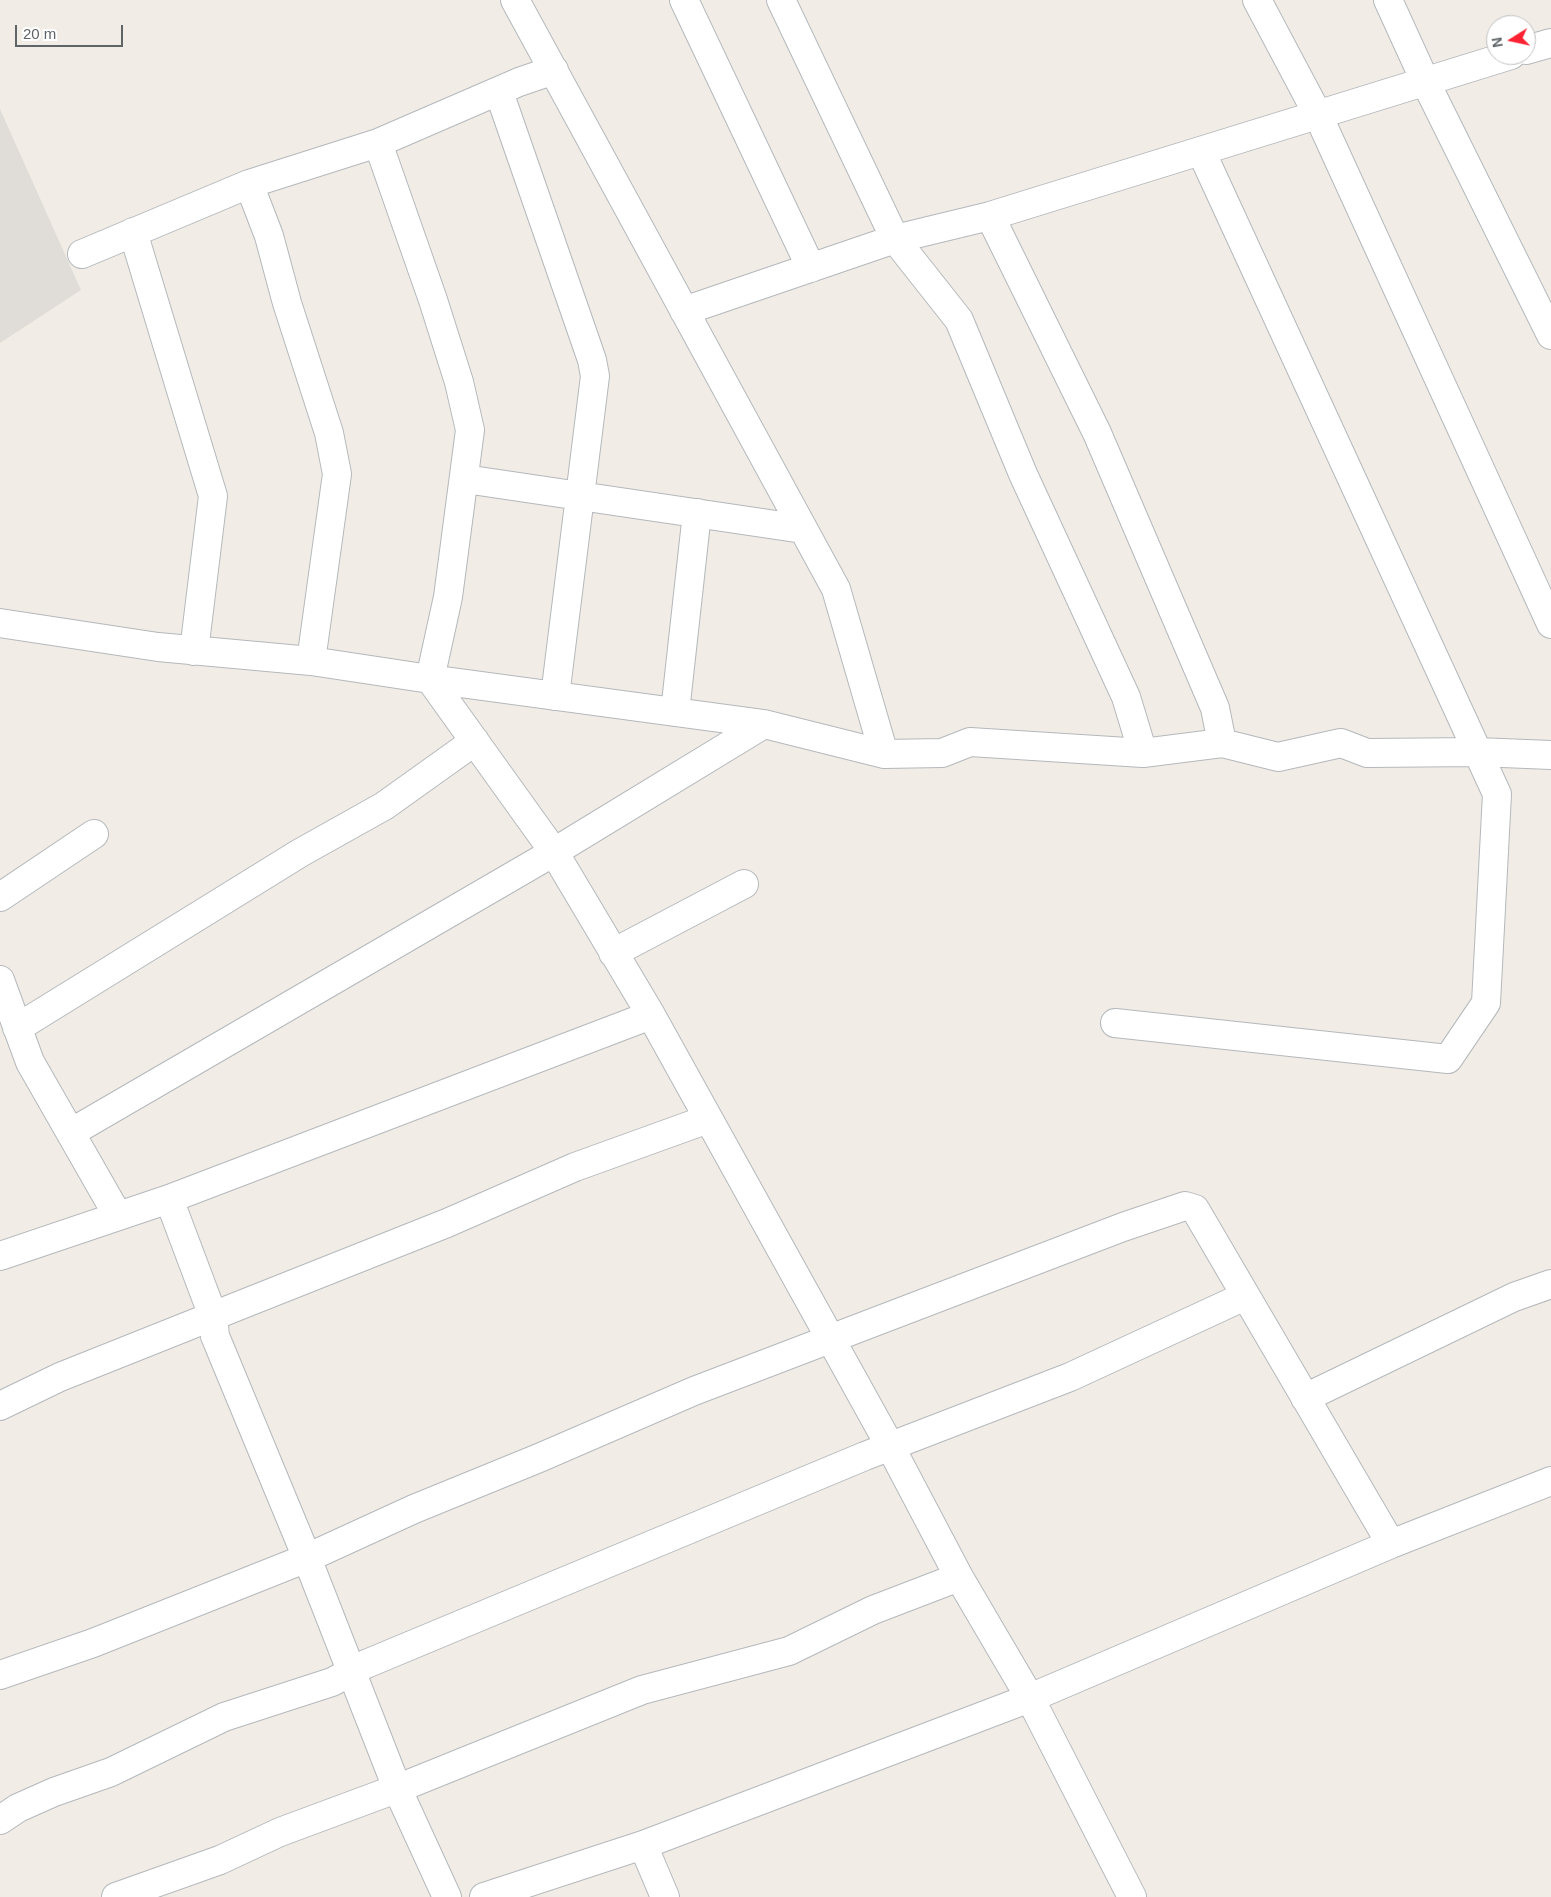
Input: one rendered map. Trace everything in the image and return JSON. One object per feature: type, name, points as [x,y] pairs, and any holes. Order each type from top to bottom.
[{"type":"street","points":[[515,0],[836,589],[884,754]]},
{"type":"street","points":[[684,0],[811,268]]},
{"type":"street","points":[[781,0],[895,240],[959,320],[1023,474],[1126,697],[1143,753]]},
{"type":"street","points":[[1258,0],[1318,115],[1551,624]]},
{"type":"street","points":[[1388,0],[1425,81],[1551,335]]},
{"type":"street","points":[[1536,47],[1551,43]]},
{"type":"street","points":[[684,311],[895,240],[990,216],[1486,63]]},
{"type":"street","points":[[82,254],[249,184],[378,143],[554,70]]},
{"type":"street","points":[[498,92],[592,360],[595,376],[555,696]]},
{"type":"street","points":[[378,143],[433,300],[459,382],[470,430],[448,597],[430,679],[554,852],[614,953],[890,1446],[959,1576],[1030,1698],[1131,1897]]},
{"type":"street","points":[[1115,1023],[1448,1058],[1486,1004],[1497,794],[1201,151]]},
{"type":"street","points":[[249,184],[269,236],[287,303],[330,433],[337,474],[311,661]]},
{"type":"street","points":[[990,216],[1098,434],[1215,708],[1222,743]]},
{"type":"street","points":[[133,232],[213,496],[194,651]]},
{"type":"street","points":[[465,479],[803,529]]},
{"type":"street","points":[[675,712],[697,513]]},
{"type":"street","points":[[0,623],[158,647],[311,661],[764,724],[884,754],[942,753],[970,742],[1143,753],[1222,743],[1278,757],[1341,743],[1367,753],[1478,752],[1551,755]]},
{"type":"street","points":[[72,1132],[554,852],[764,724]]},
{"type":"street","points":[[17,1028],[300,853],[384,806],[475,741]]},
{"type":"street","points":[[0,897],[94,834]]},
{"type":"street","points":[[614,953],[744,884]]},
{"type":"street","points":[[0,980],[30,1062],[72,1132],[118,1216]]},
{"type":"street","points":[[0,1256],[169,1199],[650,1016]]},
{"type":"street","points":[[0,1406],[60,1377],[447,1223],[575,1167],[708,1119]]},
{"type":"street","points":[[169,1199],[213,1316],[215,1336],[307,1558],[397,1788],[447,1897]]},
{"type":"street","points":[[0,1675],[93,1643],[307,1558],[414,1509],[539,1458],[694,1391],[1123,1226],[1177,1207],[1185,1206],[1195,1209],[1391,1544]]},
{"type":"street","points":[[1305,1398],[1514,1297],[1551,1284]]},
{"type":"street","points":[[0,1820],[18,1808],[54,1792],[111,1772],[224,1717],[332,1682],[350,1671],[890,1446],[1070,1377],[1245,1296]]},
{"type":"street","points":[[484,1897],[643,1845],[1030,1698],[1391,1544],[1551,1481]]},
{"type":"street","points":[[116,1897],[220,1860],[280,1832],[397,1788],[642,1690],[789,1651],[872,1610],[959,1576]]},
{"type":"street","points":[[643,1845],[665,1897]]},
{"type":"shaded area","points":[[0,109],[81,290],[0,343]]}]
